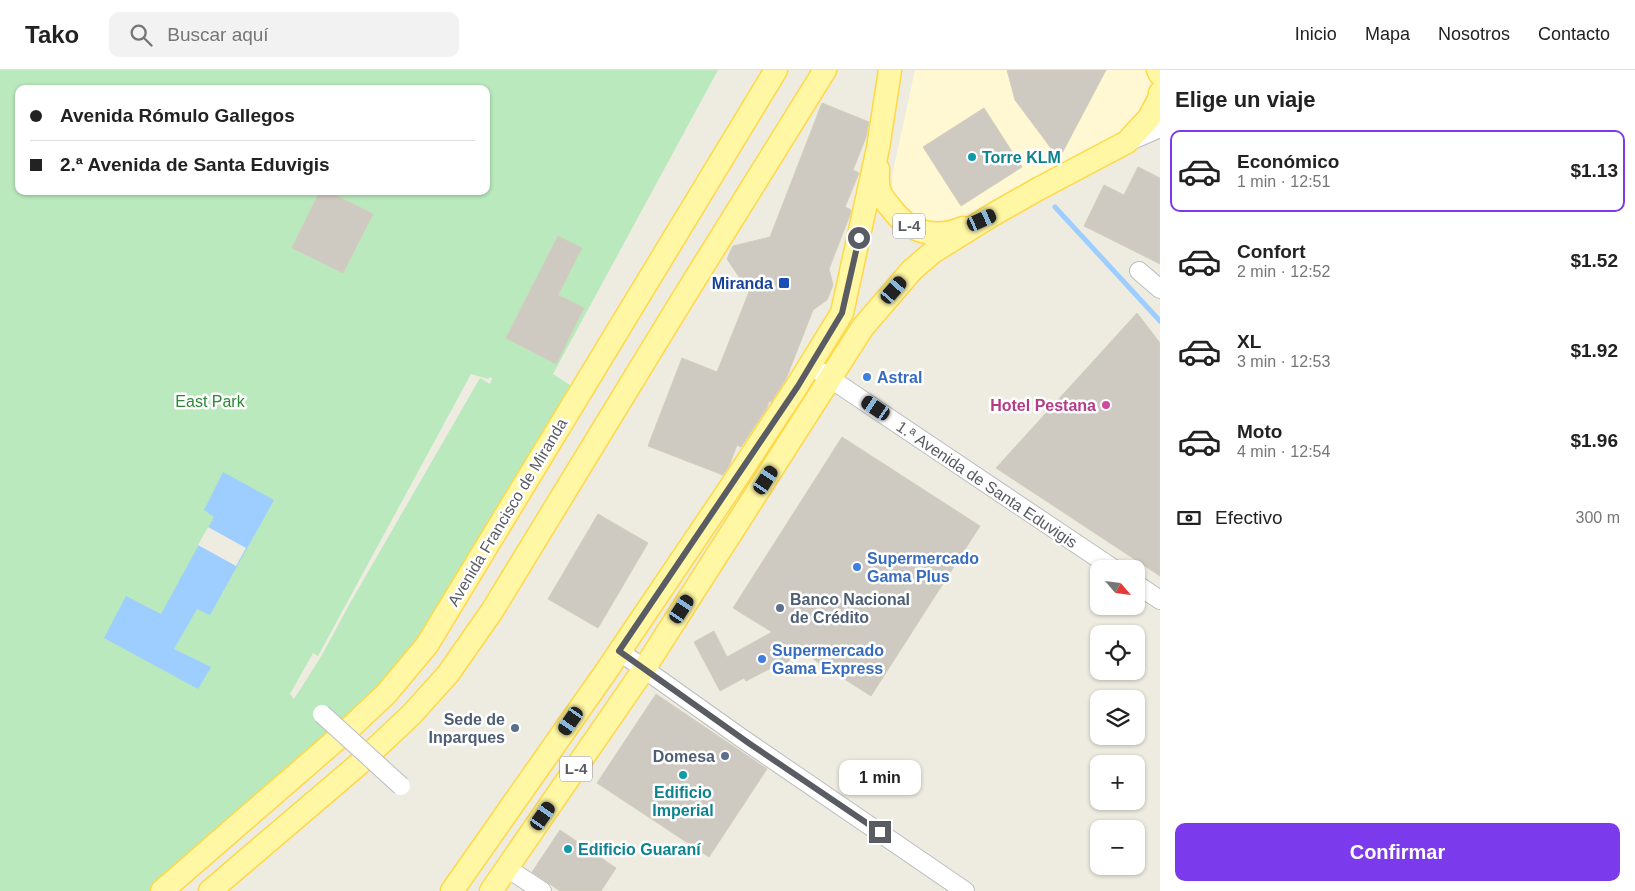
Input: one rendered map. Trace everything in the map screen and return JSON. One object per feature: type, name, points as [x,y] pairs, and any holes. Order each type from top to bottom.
[{"type":"main road","name":"Avenida Francisco de Miranda","points":[[162,891],[351,727],[386,694],[427,646],[776,70]]},
{"type":"main road","points":[[210,891],[359,764],[412,714],[448,674],[492,611],[825,70]]},
{"type":"main road","points":[[1158,70],[1160,74]]},
{"type":"main road","name":"L-4","points":[[452,891],[619,651],[810,366],[842,313],[878,148],[889,71]]},
{"type":"main road","name":"L-4","points":[[491,891],[644,669],[863,326],[912,270],[933,252],[994,214],[1128,142],[1150,118],[1160,93]]},
{"type":"main road","name":"L-4","points":[[878,148],[878,183],[880,193],[896,215],[912,228],[921,232],[943,234],[956,231],[994,214]]},
{"type":"street","points":[[1128,142],[1160,128]]},
{"type":"street","points":[[1139,272],[1160,289]]},
{"type":"street","name":"1.ª Avenida de Santa Eduvigis","points":[[810,366],[831,378],[1101,560]]},
{"type":"street","points":[[1145,590],[1160,600]]},
{"type":"street","points":[[619,651],[964,891]]},
{"type":"street","points":[[322,714],[401,786]]},
{"type":"street","points":[[507,868],[542,891]]},
{"type":"shaded area","points":[[915,70],[1154,70],[1152,75],[1154,91],[1145,118],[972,222],[922,225],[899,205],[892,190],[892,176]]},
{"type":"green space","name":"East Park","points":[[0,70],[718,70],[553,374],[573,387],[422,643],[375,696],[150,891],[0,891]],"holes":[[[471,374],[488,379],[490,377],[492,379],[490,384],[480,378],[322,655],[294,699],[290,694],[313,653],[318,656]]]},
{"type":"water","points":[[223,472],[274,500],[210,615],[197,609],[174,649],[211,667],[198,689],[104,638],[126,596],[161,614],[214,517],[204,510]]},
{"type":"pier","points":[[208,527],[246,548],[236,566],[198,545]]},
{"type":"building","points":[[1007,70],[1106,70],[1059,159],[1015,100]]},
{"type":"building","points":[[822,103],[869,122],[866,137],[853,170],[859,173],[845,207],[851,210],[850,215],[829,269],[833,285],[827,300],[813,310],[786,379],[771,402],[769,401],[767,408],[741,447],[737,445],[729,466],[723,475],[648,446],[682,358],[717,372],[749,292],[727,259],[733,246],[770,237]]},
{"type":"building","name":"Torre KLM","points":[[984,108],[1022,167],[961,206],[923,147]]},
{"type":"building","points":[[1138,167],[1160,178],[1160,264],[1084,226],[1104,185],[1124,195]]},
{"type":"building","points":[[318,195],[335,195],[373,214],[343,273],[292,248]]},
{"type":"building","points":[[558,236],[582,248],[558,295],[584,308],[556,364],[506,338]]},
{"type":"building","name":"Hotel Pestana","points":[[1137,313],[1160,343],[1160,576],[1145,566],[1145,560],[1136,560],[996,468]]},
{"type":"building","name":"Supermercado Gama Plus","points":[[842,437],[980,526],[871,696],[796,648],[784,669],[777,665],[746,681],[744,678],[720,691],[694,642],[714,631],[727,657],[772,632],[733,608]]},
{"type":"building","points":[[598,514],[648,543],[598,628],[548,599]]},
{"type":"building","name":"Edificio Imperial","points":[[656,694],[767,769],[709,857],[597,783]]},
{"type":"building","name":"Edificio Guaraní","points":[[560,830],[616,868],[601,891],[560,891],[532,872]]},
{"type":"waterway","points":[[1055,207],[1160,321]]},
{"type":"place","name":"Torre KLM","points":[[972,157]]},
{"type":"place","name":"Miranda","points":[[784,283]]},
{"type":"place","name":"Astral","points":[[867,377]]},
{"type":"place","name":"Hotel Pestana","points":[[1106,405]]},
{"type":"place","name":"Supermercado Gama Plus","points":[[857,567]]},
{"type":"place","name":"Banco Nacional de Crédito","points":[[780,608]]},
{"type":"place","name":"Supermercado Gama Express","points":[[762,659]]},
{"type":"place","name":"Sede de Inparques","points":[[515,728]]},
{"type":"place","name":"Domesa","points":[[725,756]]},
{"type":"place","name":"Edificio Imperial","points":[[683,775]]},
{"type":"place","name":"Edificio Guaraní","points":[[568,849]]},
{"type":"route","points":[[859,238],[842,313],[798,386],[619,651],[750,744],[880,832]]}]
